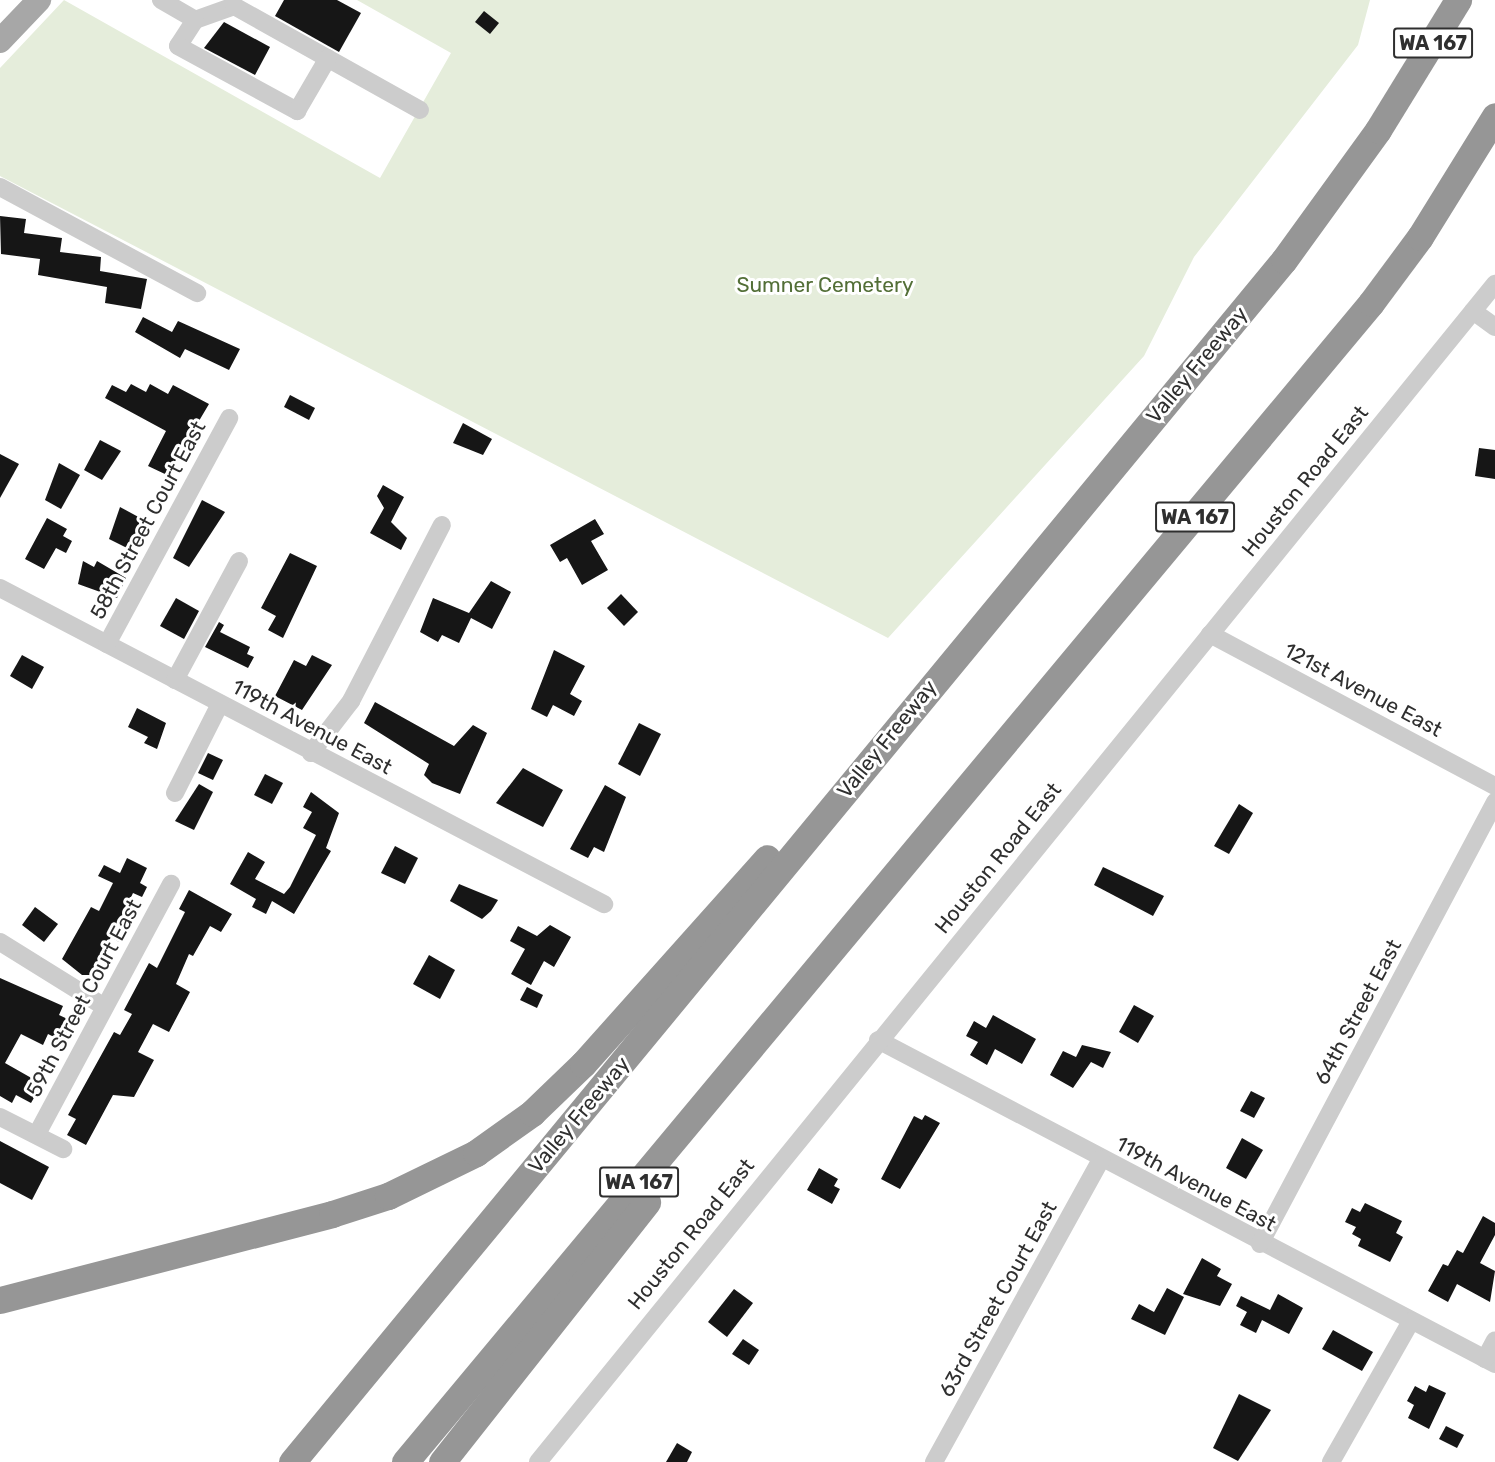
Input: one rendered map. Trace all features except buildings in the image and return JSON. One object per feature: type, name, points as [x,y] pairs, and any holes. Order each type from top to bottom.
[{"type":"highway","points":[[1405,84],[1438,0]]},
{"type":"highway","name":"Valley Freeway","points":[[292,1462],[933,682],[1284,260],[1405,84],[1458,0]]},
{"type":"highway","name":"WA 167","points":[[405,1462],[1371,303],[1420,237],[1495,116]]},
{"type":"highway","points":[[0,1300],[332,1214],[397,1192],[476,1153],[532,1113],[583,1064],[853,762],[933,682]]},
{"type":"highway","points":[[442,1462],[685,1155],[874,902]]},
{"type":"main road","points":[[0,41],[39,0]]},
{"type":"street","points":[[161,0],[195,20]]},
{"type":"street","points":[[328,58],[297,111],[178,46],[195,20],[234,6],[328,58],[420,110]]},
{"type":"street","points":[[0,188],[197,293]]},
{"type":"street","name":"Houston Road East","points":[[538,1462],[878,1040],[1495,284]]},
{"type":"street","points":[[1473,311],[1495,327]]},
{"type":"street","name":"58th Street Court East","points":[[107,644],[228,418]]},
{"type":"street","points":[[311,753],[351,701],[442,525]]},
{"type":"street","points":[[175,680],[239,561]]},
{"type":"street","name":"119th Avenue East","points":[[0,588],[311,753],[604,904]]},
{"type":"street","name":"121st Avenue East","points":[[1210,634],[1495,786]]},
{"type":"street","points":[[175,793],[220,704]]},
{"type":"street","name":"64th Street East","points":[[1260,1244],[1495,802]]},
{"type":"street","name":"59th Street Court East","points":[[37,1134],[171,884]]},
{"type":"street","points":[[0,942],[105,1007]]},
{"type":"street","name":"119th Avenue East","points":[[878,1040],[1260,1244],[1490,1362]]},
{"type":"street","points":[[0,1117],[63,1149]]},
{"type":"street","name":"63rd Street Court East","points":[[934,1462],[1101,1159]]},
{"type":"street","points":[[1331,1462],[1411,1321]]},
{"type":"street","points":[[1490,1362],[1495,1340]]},
{"type":"green space","name":"Sumner Cemetery","points":[[64,0],[380,178],[451,53],[357,0],[1370,0],[1358,45],[1194,257],[1144,356],[888,638],[0,176],[0,68]]}]
